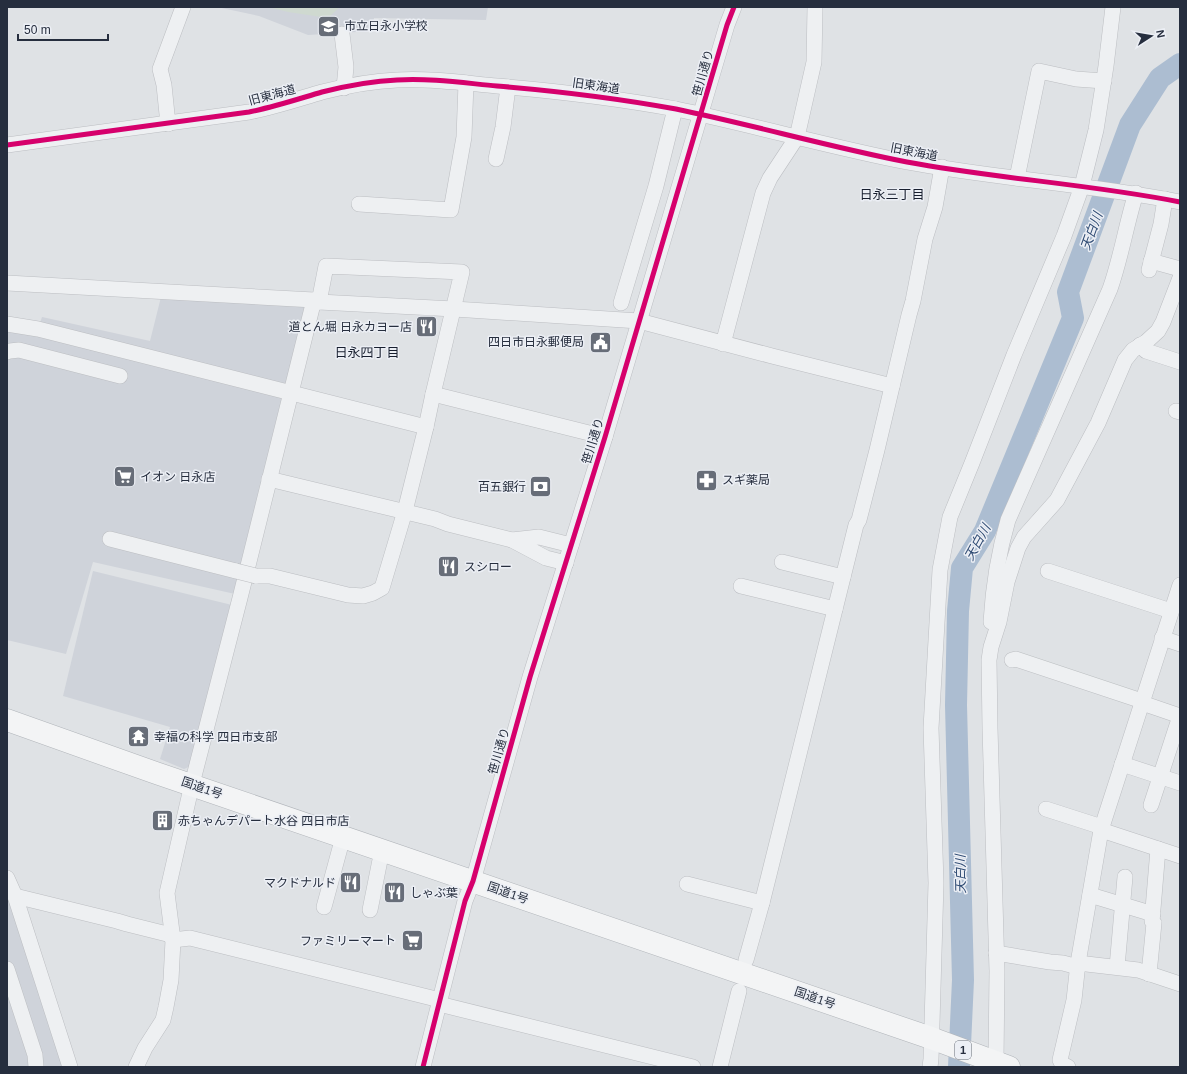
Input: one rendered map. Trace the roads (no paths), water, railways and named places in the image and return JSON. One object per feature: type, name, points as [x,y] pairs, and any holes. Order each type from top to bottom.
[{"type":"highway","name":"国道1号","points":[[7,720],[343,837],[931,1038],[1003,1065]]},
{"type":"street","points":[[168,124],[164,85],[160,68],[183,7]]},
{"type":"street","name":"笹川通り","points":[[423,1067],[465,901],[473,881],[530,677],[605,437],[702,115],[727,25],[734,7]]},
{"type":"street","points":[[723,344],[763,193],[770,178],[797,137],[814,62],[816,7]]},
{"type":"street","points":[[930,1067],[934,986],[936,883],[931,728],[940,570],[950,517],[1014,355],[1085,186],[1104,81],[1113,7]]},
{"type":"street","points":[[342,34],[346,67],[344,88]]},
{"type":"street","points":[[1017,178],[1039,71],[1076,79],[1104,81]]},
{"type":"street","name":"旧東海道","points":[[7,145],[168,124],[270,108],[324,92],[364,84],[395,80],[435,80],[592,95],[675,109],[907,162],[1134,193],[1180,202]]},
{"type":"street","points":[[359,204],[451,210],[464,137],[466,83]]},
{"type":"street","points":[[496,159],[504,126],[508,87]]},
{"type":"street","points":[[621,303],[656,186],[675,109]]},
{"type":"street","points":[[746,960],[762,903],[856,525],[859,520],[877,450],[913,301],[925,238],[935,207],[942,167]]},
{"type":"street","points":[[991,647],[990,629],[993,592],[999,554],[1008,520],[1110,289],[1118,267],[1134,193]]},
{"type":"street","points":[[1165,199],[1161,224],[1150,265],[1180,269]]},
{"type":"street","points":[[642,232],[666,234]]},
{"type":"street","points":[[636,252],[660,253]]},
{"type":"street","points":[[110,540],[236,571],[256,576],[270,576],[348,595],[363,596],[382,588],[405,511],[462,272],[326,266],[269,479],[238,605],[192,784],[166,893],[173,939],[171,980],[163,1020],[145,1048],[136,1067]]},
{"type":"street","points":[[1003,1065],[996,953],[990,728],[989,660],[991,647],[999,622],[1007,582],[1021,543],[1036,522],[1057,500],[1098,423],[1125,360],[1133,350],[1140,346],[1161,326],[1173,299],[1180,278]]},
{"type":"street","points":[[7,283],[639,321],[723,344],[892,386]]},
{"type":"street","points":[[7,324],[38,329],[426,427]]},
{"type":"street","points":[[1140,346],[1146,351],[1180,362]]},
{"type":"street","points":[[7,352],[19,350],[120,376]]},
{"type":"street","points":[[433,394],[605,437]]},
{"type":"street","points":[[269,479],[405,511],[512,540],[546,558],[566,563]]},
{"type":"street","points":[[512,540],[539,537],[571,545]]},
{"type":"street","points":[[782,562],[843,577]]},
{"type":"street","points":[[1048,571],[1171,610]]},
{"type":"street","points":[[1163,670],[1171,641],[1171,610],[1180,585]]},
{"type":"street","points":[[741,586],[835,609]]},
{"type":"street","points":[[1068,1067],[1062,1064],[1060,1060],[1074,1000],[1078,965],[1102,829],[1142,702],[1171,641]]},
{"type":"street","points":[[1012,660],[1016,659],[1180,716],[1151,805]]},
{"type":"street","points":[[1122,764],[1180,782]]},
{"type":"street","points":[[1046,809],[1180,856]]},
{"type":"street","points":[[324,907],[343,837]]},
{"type":"street","points":[[1149,974],[1154,923],[1152,921],[1158,849]]},
{"type":"street","points":[[370,910],[382,850]]},
{"type":"street","points":[[1116,967],[1125,877]]},
{"type":"street","points":[[7,878],[15,896],[70,1067]]},
{"type":"street","points":[[687,884],[762,903]]},
{"type":"street","points":[[1090,895],[1153,914]]},
{"type":"street","points":[[15,896],[167,934],[173,939],[190,938],[693,1067]]},
{"type":"street","points":[[996,953],[1050,962],[1138,970],[1180,984]]},
{"type":"street","points":[[7,969],[34,1055],[36,1067]]},
{"type":"street","points":[[720,1067],[739,991]]},
{"type":"waterway","name":"天白川","points":[[959,1067],[963,980],[956,705],[958,611],[962,568],[985,531],[1073,318],[1068,292],[1130,125],[1160,78],[1180,64]]},
{"type":"place","name":"市立日永小学校","points":[[328,26]]},
{"type":"place","name":"道とん堀 日永カヨー店","points":[[427,327]]},
{"type":"place","name":"四日市日永郵便局","points":[[600,342]]},
{"type":"place","name":"イオン 日永店","points":[[125,477]]},
{"type":"place","name":"スギ薬局","points":[[707,480]]},
{"type":"place","name":"百五銀行","points":[[541,487]]},
{"type":"place","name":"スシロー","points":[[448,567]]},
{"type":"place","name":"幸福の科学 四日市支部","points":[[138,737]]},
{"type":"place","name":"赤ちゃんデパート水谷 四日市店","points":[[162,821]]},
{"type":"place","name":"マクドナルド","points":[[351,883]]},
{"type":"place","name":"しゃぶ葉","points":[[395,893]]},
{"type":"place","name":"ファミリーマート","points":[[412,941]]},
{"type":"district","name":"日永三丁目","points":[[892,194]]},
{"type":"district","name":"日永四丁目","points":[[367,352]]}]
